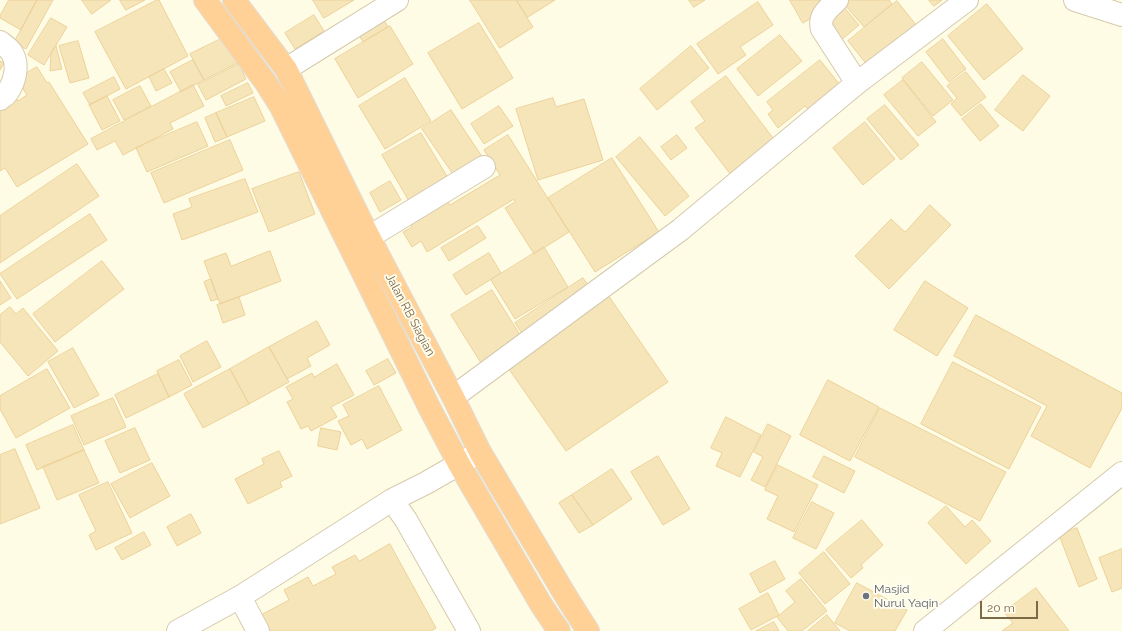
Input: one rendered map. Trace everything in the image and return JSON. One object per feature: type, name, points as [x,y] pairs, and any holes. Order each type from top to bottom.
[{"type":"highway","name":"Jalan RB Siagian","points":[[205,0],[266,83],[281,107],[459,464],[542,606],[559,631]]},
{"type":"highway","name":"Jalan RB Siagian","points":[[234,0],[286,69],[369,237],[453,397],[480,452],[588,631]]},
{"type":"street","points":[[286,69],[398,0]]},
{"type":"street","points":[[837,0],[824,14],[821,20],[822,29],[858,84]]},
{"type":"street","points":[[453,397],[680,230],[858,84],[967,0]]},
{"type":"street","points":[[1075,0],[1122,15]]},
{"type":"street","points":[[0,42],[11,51],[16,67],[15,77],[7,93],[0,99]]},
{"type":"street","points":[[369,237],[484,167]]},
{"type":"street","points":[[178,631],[240,597],[392,500],[426,483],[480,452]]},
{"type":"street","points":[[925,631],[1122,473]]},
{"type":"street","points":[[392,500],[406,520],[469,631]]},
{"type":"street","points":[[240,597],[258,631]]},
{"type":"building","points":[[9,0],[37,0],[21,30],[0,18]]},
{"type":"building","points":[[37,0],[53,0],[26,49],[14,43]]},
{"type":"building","points":[[82,0],[111,0],[92,14]]},
{"type":"building","points":[[120,0],[145,0],[126,10]]},
{"type":"building","points":[[159,0],[188,56],[126,89],[95,32]]},
{"type":"building","points":[[313,0],[354,0],[324,18]]},
{"type":"building","points":[[470,0],[516,0],[533,27],[500,48]]},
{"type":"building","points":[[517,0],[555,0],[528,17]]},
{"type":"building","points":[[689,0],[705,0],[694,7]]},
{"type":"building","points":[[790,0],[820,0],[825,10],[803,23]]},
{"type":"building","points":[[850,0],[889,0],[892,4],[864,27],[844,4]]},
{"type":"building","points":[[929,0],[942,0],[934,6]]},
{"type":"building","points":[[897,1],[917,26],[868,66],[848,41]]},
{"type":"building","points":[[758,2],[773,25],[740,47],[746,55],[718,74],[697,44]]},
{"type":"building","points":[[987,4],[1023,49],[984,80],[948,36]]},
{"type":"building","points":[[843,6],[859,25],[838,43],[822,23]]},
{"type":"building","points":[[314,15],[324,31],[295,49],[285,33]]},
{"type":"building","points":[[381,15],[388,27],[363,42],[356,30]]},
{"type":"building","points":[[51,18],[67,27],[44,65],[28,55]]},
{"type":"building","points":[[479,23],[513,78],[462,109],[428,53]]},
{"type":"building","points":[[390,26],[413,64],[358,98],[335,59]]},
{"type":"building","points":[[780,35],[802,61],[758,96],[737,69]]},
{"type":"building","points":[[223,38],[237,63],[204,80],[190,54]]},
{"type":"building","points":[[943,39],[966,69],[949,82],[926,52]]},
{"type":"building","points":[[78,41],[89,78],[70,83],[59,46]]},
{"type":"building","points":[[56,46],[62,69],[50,71],[51,53]]},
{"type":"building","points":[[691,46],[709,68],[657,110],[640,89]]},
{"type":"building","points":[[193,60],[204,80],[181,92],[170,72]]},
{"type":"building","points":[[820,60],[844,90],[813,115],[805,106],[778,128],[768,114],[773,110],[767,102]]},
{"type":"building","points":[[0,61],[4,63],[0,70]]},
{"type":"building","points":[[922,62],[953,100],[933,116],[902,78]]},
{"type":"building","points":[[239,64],[246,79],[206,100],[198,85]]},
{"type":"building","points":[[37,67],[47,83],[49,82],[88,144],[17,187],[5,168],[0,171],[0,104],[14,96],[18,101],[27,95],[17,79]]},
{"type":"building","points":[[164,69],[172,83],[156,91],[149,77]]},
{"type":"building","points":[[966,72],[986,97],[961,116],[951,104],[957,98],[947,86]]},
{"type":"building","points":[[1023,75],[1050,96],[1023,131],[995,110]]},
{"type":"building","points":[[726,76],[776,142],[731,175],[695,128],[705,121],[691,102]]},
{"type":"building","points":[[114,77],[120,89],[90,105],[83,93]]},
{"type":"building","points":[[405,78],[431,121],[385,149],[359,106]]},
{"type":"building","points":[[903,80],[936,122],[918,136],[884,95]]},
{"type":"building","points":[[248,83],[253,93],[226,106],[221,96]]},
{"type":"building","points":[[193,85],[204,106],[170,123],[173,129],[123,155],[115,141],[97,150],[91,139]]},
{"type":"building","points":[[140,86],[151,106],[124,120],[113,100]]},
{"type":"building","points":[[107,96],[120,121],[102,130],[89,105]]},
{"type":"building","points":[[254,97],[265,121],[227,137],[216,113]]},
{"type":"building","points":[[553,98],[556,107],[584,99],[603,160],[538,180],[516,109]]},
{"type":"building","points":[[981,104],[999,126],[980,141],[962,119]]},
{"type":"building","points":[[885,105],[919,145],[901,160],[867,119]]},
{"type":"building","points":[[499,106],[513,126],[484,144],[471,124]]},
{"type":"building","points":[[451,110],[485,161],[457,180],[422,129]]},
{"type":"building","points":[[216,113],[227,137],[215,142],[205,118]]},
{"type":"building","points":[[197,122],[208,146],[147,172],[136,148]]},
{"type":"building","points":[[865,122],[895,159],[863,185],[833,148]]},
{"type":"building","points":[[421,133],[448,178],[409,201],[382,155]]},
{"type":"building","points":[[508,135],[569,232],[534,254],[505,208],[515,202],[514,199],[427,252],[421,241],[412,247],[403,232],[412,227],[407,219],[444,196],[450,205],[500,175],[484,150]]},
{"type":"building","points":[[677,135],[687,148],[671,160],[661,147]]},
{"type":"building","points":[[640,137],[689,196],[665,216],[616,157]]},
{"type":"building","points":[[230,140],[243,170],[164,203],[151,173]]},
{"type":"building","points":[[612,158],[659,232],[595,272],[548,198]]},
{"type":"building","points":[[77,164],[99,196],[0,263],[0,216]]},
{"type":"building","points":[[299,172],[315,214],[269,232],[252,189]]},
{"type":"building","points":[[245,179],[258,212],[182,240],[173,214],[192,207],[189,199]]},
{"type":"building","points":[[390,181],[401,200],[380,212],[370,193]]},
{"type":"building","points":[[930,205],[951,225],[889,289],[855,256],[891,219],[905,232]]},
{"type":"building","points":[[90,214],[107,240],[17,299],[0,274]]},
{"type":"building","points":[[478,226],[486,238],[449,261],[441,248]]},
{"type":"building","points":[[544,247],[568,287],[515,319],[491,280]]},
{"type":"building","points":[[270,251],[281,281],[220,304],[204,261],[226,253],[231,266]]},
{"type":"building","points":[[489,253],[501,273],[466,295],[453,275]]},
{"type":"building","points":[[102,261],[124,289],[55,342],[33,314]]},
{"type":"building","points":[[583,278],[593,292],[525,338],[515,323]]},
{"type":"building","points":[[211,279],[218,299],[211,301],[204,282]]},
{"type":"building","points":[[0,281],[11,298],[0,305]]},
{"type":"building","points":[[925,281],[968,308],[937,356],[894,330]]},
{"type":"building","points":[[492,290],[522,338],[481,363],[451,315]]},
{"type":"building","points":[[606,292],[668,382],[566,451],[504,362]]},
{"type":"building","points":[[239,297],[245,315],[223,323],[217,305]]},
{"type":"building","points":[[10,307],[16,314],[23,308],[58,351],[28,376],[0,342],[0,315]]},
{"type":"building","points":[[976,315],[1122,393],[1122,408],[1090,468],[1031,436],[1047,406],[954,356]]},
{"type":"building","points":[[317,321],[330,345],[307,358],[311,366],[287,379],[269,347]]},
{"type":"building","points":[[207,341],[221,367],[193,382],[180,356]]},
{"type":"building","points":[[269,347],[289,382],[249,404],[230,369]]},
{"type":"building","points":[[73,348],[99,395],[74,408],[48,362]]},
{"type":"building","points":[[388,359],[396,373],[374,385],[366,371]]},
{"type":"building","points":[[179,360],[192,385],[169,397],[157,371]]},
{"type":"building","points":[[953,362],[1041,407],[1009,469],[921,424]]},
{"type":"building","points":[[337,364],[354,395],[331,407],[337,417],[311,431],[308,426],[301,429],[287,402],[293,399],[286,387],[312,373],[314,377]]},
{"type":"building","points":[[47,369],[70,408],[16,438],[0,409],[0,396]]},
{"type":"building","points":[[230,369],[249,404],[203,428],[184,394]]},
{"type":"building","points":[[158,374],[169,397],[126,418],[115,395]]},
{"type":"building","points":[[828,380],[879,407],[850,461],[800,435]]},
{"type":"building","points":[[379,386],[402,430],[367,449],[362,439],[351,445],[338,421],[349,416],[343,405]]},
{"type":"building","points":[[113,398],[126,427],[84,445],[71,416]]},
{"type":"building","points":[[880,408],[1006,472],[980,521],[855,457]]},
{"type":"building","points":[[726,417],[761,435],[740,477],[716,466],[722,453],[711,448]]},
{"type":"building","points":[[768,424],[791,436],[765,487],[751,480],[763,457],[754,452]]},
{"type":"building","points":[[73,425],[84,450],[37,470],[26,445]]},
{"type":"building","points":[[135,428],[150,460],[120,473],[105,441]]},
{"type":"building","points":[[321,428],[341,432],[337,450],[318,446]]},
{"type":"building","points":[[15,449],[40,508],[0,524],[0,455]]},
{"type":"building","points":[[84,450],[99,483],[57,500],[43,467]]},
{"type":"building","points":[[279,451],[292,476],[280,482],[282,487],[248,504],[235,479],[264,464],[262,459]]},
{"type":"building","points":[[658,456],[690,509],[663,525],[631,472]]},
{"type":"building","points":[[824,456],[855,471],[844,493],[813,477]]},
{"type":"building","points":[[152,463],[170,496],[130,518],[111,484]]},
{"type":"building","points":[[778,465],[818,485],[794,532],[767,519],[778,496],[765,490]]},
{"type":"building","points":[[612,469],[632,499],[593,525],[572,495]]},
{"type":"building","points":[[108,482],[132,533],[96,550],[89,535],[96,531],[79,495]]},
{"type":"building","points":[[572,495],[593,525],[579,533],[559,503]]},
{"type":"building","points":[[812,502],[834,513],[816,549],[793,538]]},
{"type":"building","points":[[946,506],[965,527],[972,520],[991,541],[966,564],[928,523]]},
{"type":"building","points":[[191,514],[201,533],[177,546],[167,527]]},
{"type":"building","points":[[862,520],[883,545],[861,565],[863,568],[851,578],[826,550]]},
{"type":"building","points":[[1077,528],[1097,579],[1079,587],[1059,535]]},
{"type":"building","points":[[144,532],[151,545],[122,560],[115,548]]},
{"type":"building","points":[[390,544],[436,628],[431,631],[270,631],[261,615],[289,600],[284,590],[308,577],[313,586],[336,574],[332,567],[355,555],[359,561]]},
{"type":"building","points":[[1122,549],[1122,588],[1112,592],[1099,558]]},
{"type":"building","points":[[824,552],[850,584],[825,604],[799,573]]},
{"type":"building","points":[[775,561],[785,579],[760,593],[750,574]]},
{"type":"building","points":[[801,579],[827,611],[802,631],[788,631],[777,617],[795,602],[786,591]]},
{"type":"building","name":"Masjid Nurul Yaqin","points":[[857,583],[907,610],[895,631],[850,631],[835,623]]},
{"type":"building","points":[[1036,588],[1069,631],[1002,631],[1013,623],[1004,612]]},
{"type":"building","points":[[768,593],[779,615],[751,630],[739,609]]},
{"type":"building","points":[[827,615],[840,631],[808,631]]},
{"type":"building","points":[[774,622],[779,631],[756,631]]},
{"type":"place","name":"Masjid Nurul Yaqin","points":[[866,596]]}]
